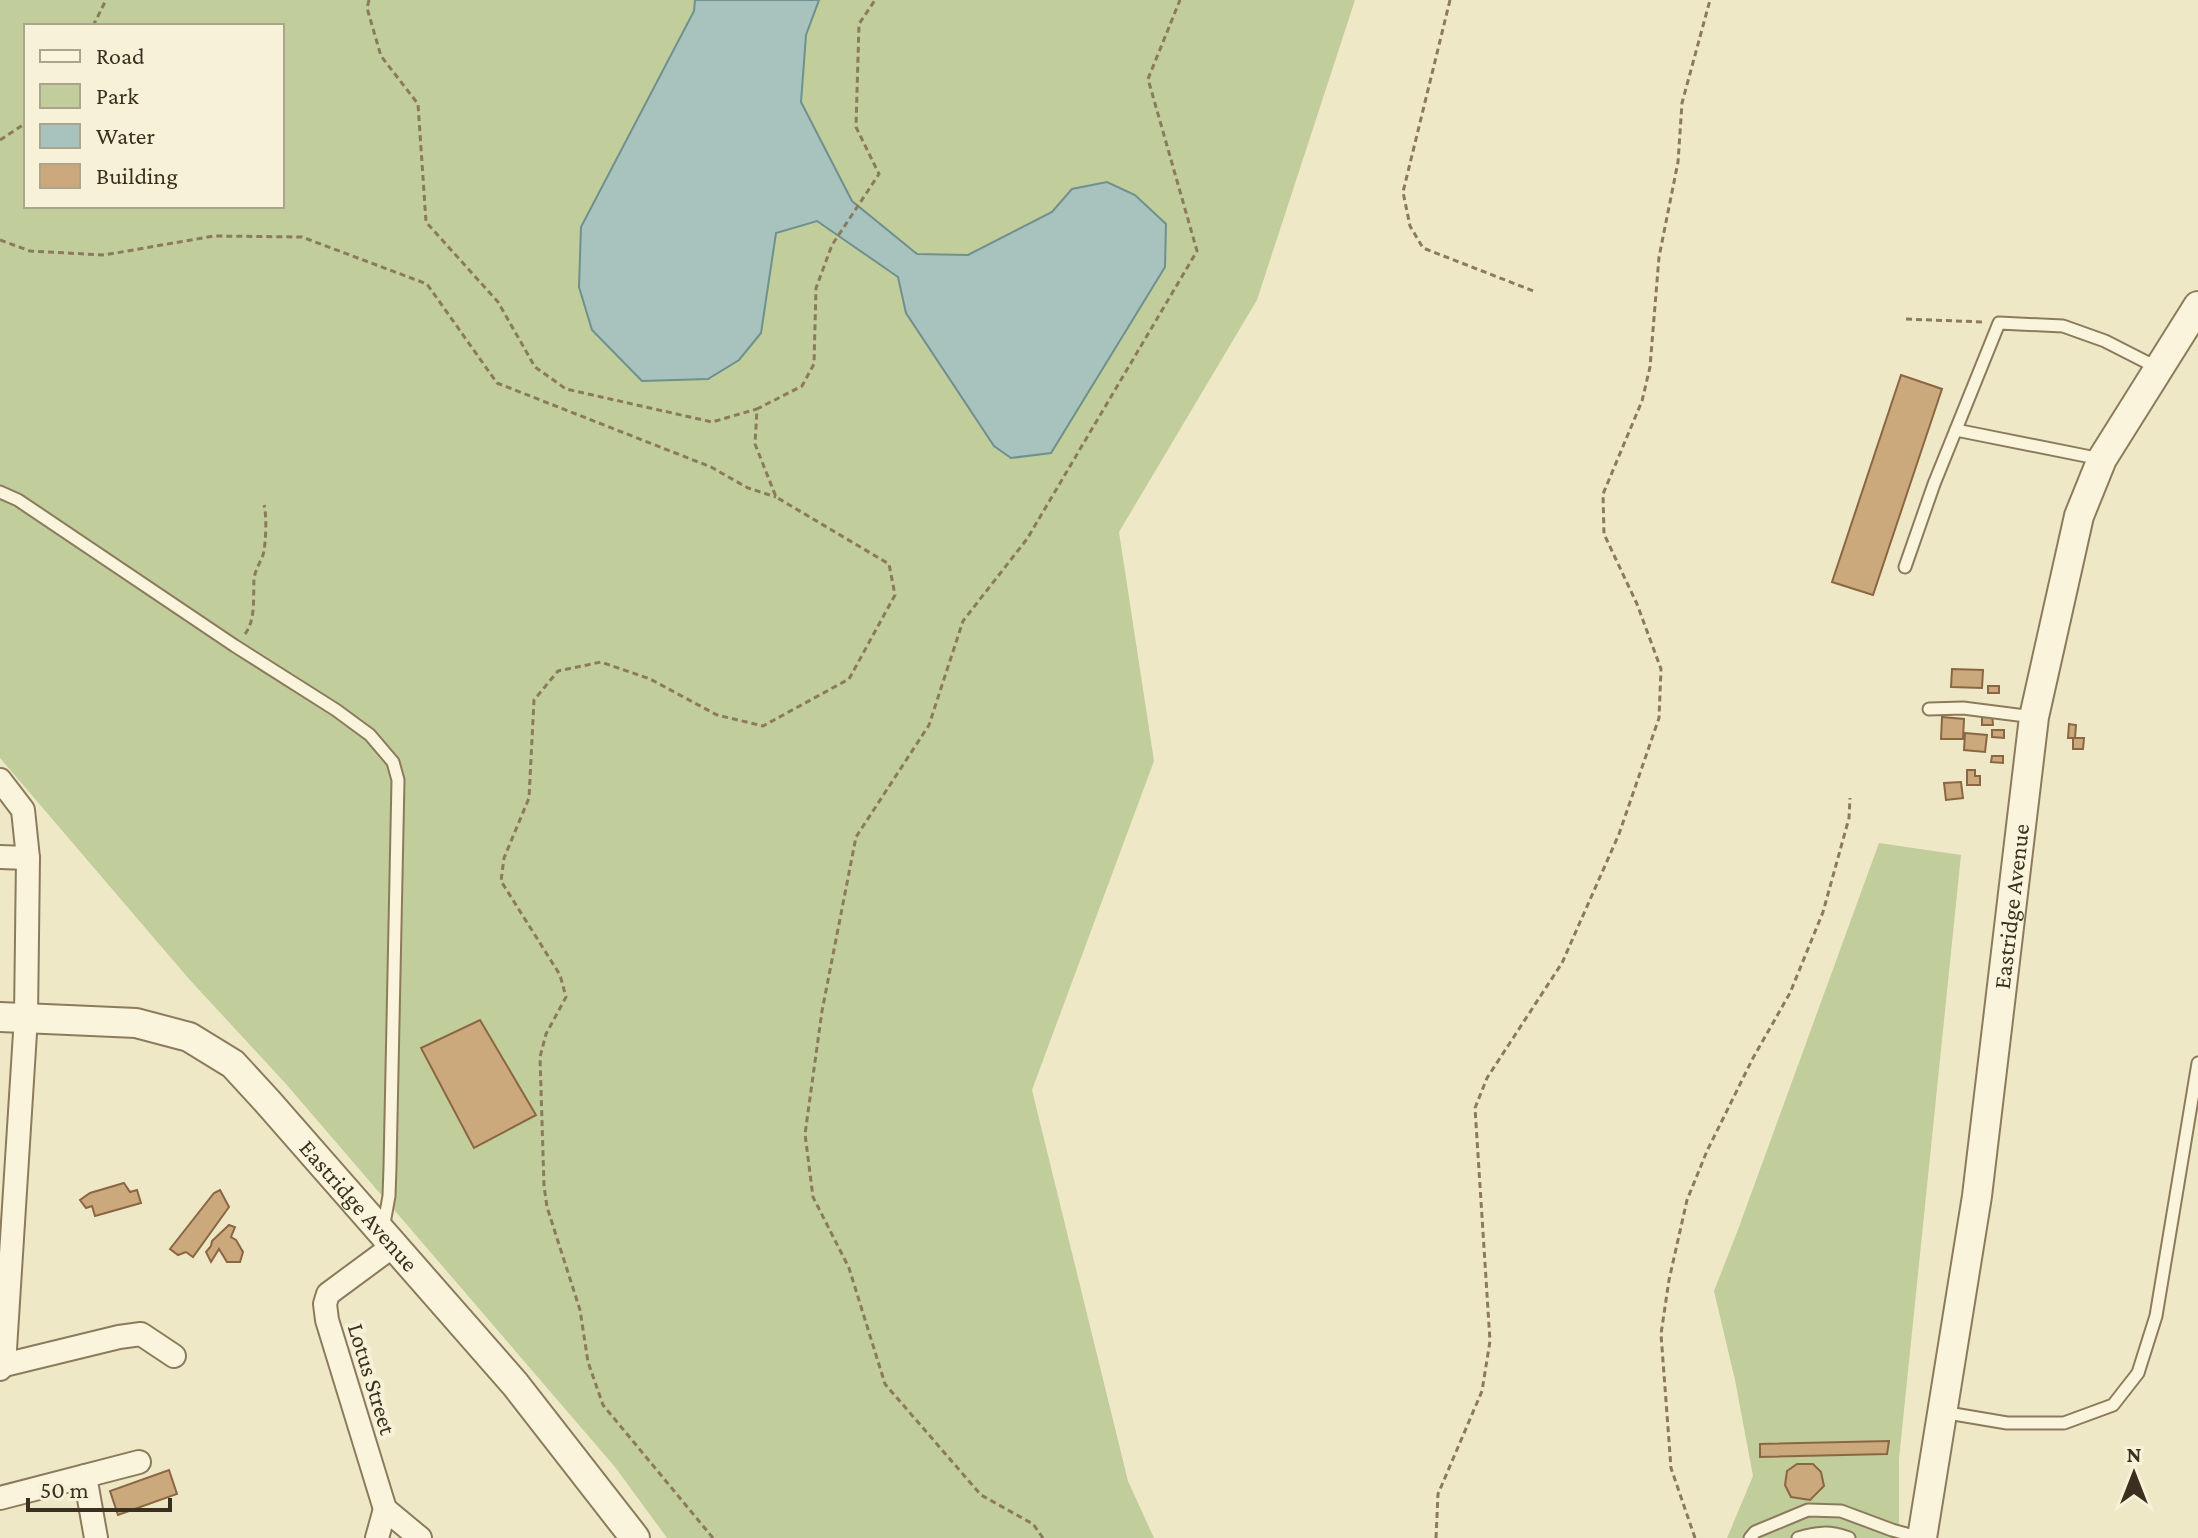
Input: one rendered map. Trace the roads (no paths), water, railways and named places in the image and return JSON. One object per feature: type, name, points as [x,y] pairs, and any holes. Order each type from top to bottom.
[{"type":"street","name":"Eastridge Avenue","points":[[1922,1538],[1977,1196],[2034,717],[2079,516],[2102,459],[2198,306]]},
{"type":"street","points":[[0,780],[23,810],[28,858],[13,1017],[2,1367],[141,1334],[174,1356]]},
{"type":"street","points":[[0,857],[28,858]]},
{"type":"street","name":"Eastridge Avenue","points":[[13,1017],[136,1023],[189,1037],[233,1064],[515,1384],[635,1538]]},
{"type":"street","name":"Lotus Street","points":[[385,1509],[327,1320],[325,1304],[328,1294],[387,1240]]},
{"type":"street","points":[[0,1498],[139,1462]]},
{"type":"street","points":[[85,1476],[96,1538]]},
{"type":"street","points":[[377,1538],[385,1509],[420,1538]]},
{"type":"lane","points":[[1905,567],[1999,323],[2063,326],[2105,341],[2159,369]]},
{"type":"lane","points":[[1956,430],[2102,459]]},
{"type":"lane","points":[[0,492],[18,500],[336,710],[370,735],[393,762],[398,780],[387,1240]]},
{"type":"lane","points":[[1929,709],[1963,708],[2034,717]]},
{"type":"lane","points":[[1942,1412],[2007,1423],[2064,1423],[2113,1405],[2138,1373],[2156,1316],[2198,1063]]},
{"type":"lane","points":[[1750,1538],[1755,1532],[1808,1510],[1841,1511],[1922,1538]]},
{"type":"lane","points":[[1798,1538],[1816,1532],[1836,1533],[1849,1538]]},
{"type":"water","points":[[695,0],[819,0],[806,35],[801,102],[852,201],[917,254],[968,255],[1052,212],[1072,189],[1107,182],[1135,195],[1166,224],[1165,267],[1051,453],[1011,458],[994,446],[906,313],[898,277],[817,221],[776,233],[761,333],[739,360],[708,379],[642,381],[592,330],[579,287],[581,227],[694,11]]}]
